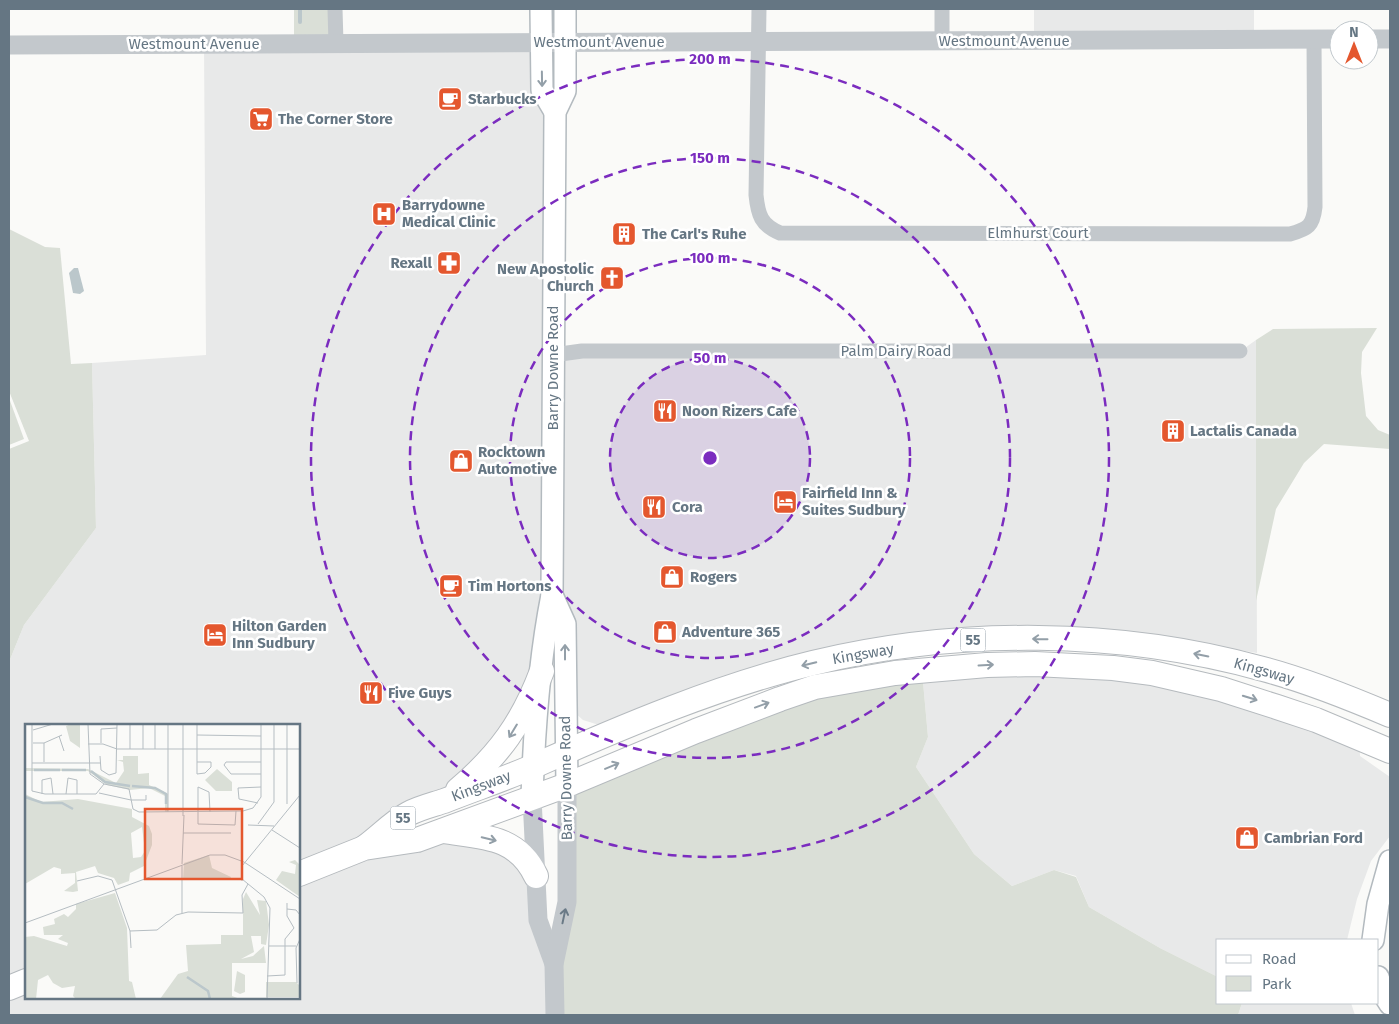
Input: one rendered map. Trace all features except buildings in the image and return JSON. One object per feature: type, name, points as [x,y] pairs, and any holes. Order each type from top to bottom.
[{"type":"main road","points":[[541,9],[542,90],[555,112]]},
{"type":"main road","name":"Barry Downe Road","points":[[532,798],[545,628],[552,595],[555,112],[565,91],[565,9]]},
{"type":"main road","name":"Barry Downe Road","points":[[552,595],[565,624],[567,785]]},
{"type":"main road","name":"Kingsway","points":[[364,848],[408,814],[533,766],[566,751],[702,698],[774,674],[865,652],[957,641],[1070,640],[1174,650],[1265,669],[1390,715]]},
{"type":"main road","name":"Kingsway","points":[[300,874],[364,848],[417,840],[567,785],[696,731],[815,687],[895,672],[987,665],[1077,665],[1152,673],[1221,689],[1277,706],[1381,747]]},
{"type":"main road","points":[[448,799],[492,760],[510,737],[527,709],[542,671]]},
{"type":"main road","points":[[1315,687],[1352,691],[1390,701]]},
{"type":"main road","points":[[1381,747],[1381,758],[1390,764]]},
{"type":"main road","points":[[441,831],[488,838],[514,848],[527,859],[536,876]]},
{"type":"main road","points":[[1373,939],[1384,898],[1390,861]]},
{"type":"main road","points":[[1379,980],[1383,993],[1390,1004]]},
{"type":"main road","points":[[9,988],[25,981]]},
{"type":"street","points":[[336,9],[336,43]]},
{"type":"street","points":[[759,9],[759,42]]},
{"type":"street","points":[[942,9],[942,42]]},
{"type":"street","name":"Elmhurst Court","points":[[759,42],[756,195],[758,213],[769,229],[780,233],[1290,234],[1304,230],[1314,220],[1314,39]]},
{"type":"street","name":"Westmount Avenue","points":[[9,45],[1329,39]]},
{"type":"street","name":"Palm Dairy Road","points":[[553,355],[582,351],[1240,351]]},
{"type":"street","name":"Barry Downe Road","points":[[556,1015],[554,964],[567,902],[567,785]]},
{"type":"street","name":"Barry Downe Road","points":[[532,798],[538,920],[554,964]]},
{"type":"shaded area","points":[[1034,9],[1254,9],[1254,38],[1034,40]]},
{"type":"shaded area","points":[[540,43],[555,112],[552,350],[1242,350],[1256,340],[1257,653],[1228,648],[967,635],[599,725],[583,720],[573,711],[566,624],[545,627],[503,746],[365,848],[488,839],[536,876],[555,1015],[9,1015],[9,662],[24,625],[96,528],[92,363],[206,355],[204,45]]},
{"type":"shaded area","points":[[74,268],[78,268],[84,291],[80,294],[73,293],[69,273]]},
{"type":"shaded area","points":[[1112,668],[1359,738],[1360,756],[1390,777],[1390,836],[1371,861],[1357,899],[1347,939],[1216,939],[1216,976],[1160,948],[1089,907],[1076,876],[1054,870],[1012,886],[974,854],[916,767],[928,737],[922,671]]},
{"type":"shaded area","points":[[1242,1004],[1351,1004],[1355,1015],[1238,1015]]},
{"type":"green space","points":[[294,9],[335,9],[335,44],[294,45]]},
{"type":"green space","points":[[9,229],[45,247],[60,248],[71,364],[92,363],[96,528],[24,625],[9,662],[9,449],[29,441],[9,391]]},
{"type":"green space","points":[[1377,328],[1362,352],[1361,373],[1366,416],[1378,430],[1390,435],[1390,449],[1324,444],[1304,463],[1276,509],[1256,601],[1256,340],[1273,329]]},
{"type":"green space","points":[[9,398],[24,439],[9,445]]},
{"type":"green space","points":[[922,671],[928,737],[916,767],[974,854],[1012,886],[1054,870],[1076,877],[1089,907],[1160,948],[1216,976],[1216,1004],[1242,1004],[1238,1015],[555,1015],[567,785],[741,715]]},
{"type":"waterway","points":[[300,9],[300,22]]},
{"type":"place","name":"Starbucks","points":[[450,99]]},
{"type":"place","name":"The Corner Store","points":[[261,119]]},
{"type":"place","name":"Barrydowne Medical Clinic","points":[[384,214]]},
{"type":"place","name":"The Carl's Ruhe","points":[[624,234]]},
{"type":"place","name":"Rexall","points":[[449,263]]},
{"type":"place","name":"New Apostolic Church","points":[[612,278]]},
{"type":"place","name":"Noon Rizers Cafe","points":[[665,411]]},
{"type":"place","name":"Lactalis Canada","points":[[1173,431]]},
{"type":"place","name":"Rocktown Automotive","points":[[461,461]]},
{"type":"place","name":"Fairfield Inn & Suites Sudbury","points":[[785,502]]},
{"type":"place","name":"Cora","points":[[654,507]]},
{"type":"place","name":"Rogers","points":[[672,577]]},
{"type":"place","name":"Tim Hortons","points":[[451,586]]},
{"type":"place","name":"Adventure 365","points":[[665,632]]},
{"type":"place","name":"Hilton Garden Inn Sudbury","points":[[215,635]]},
{"type":"place","name":"Five Guys","points":[[371,693]]},
{"type":"place","name":"Cambrian Ford","points":[[1247,838]]}]
